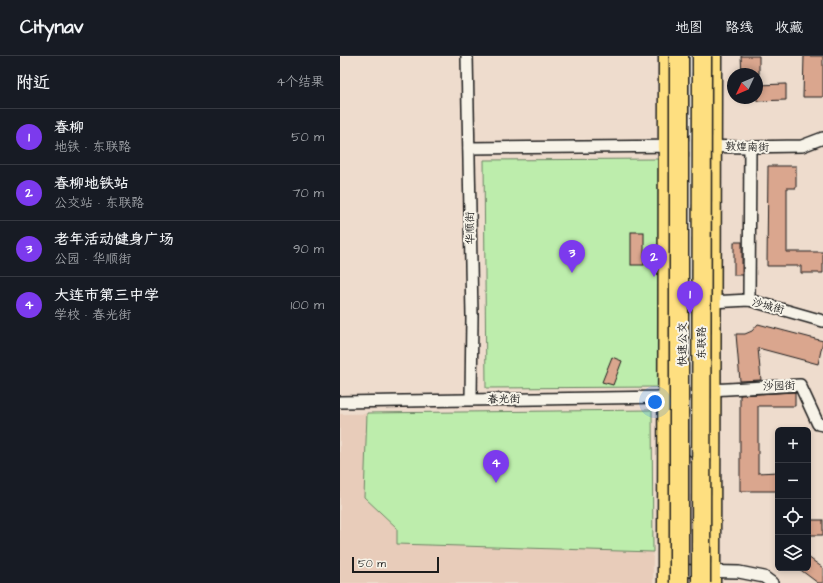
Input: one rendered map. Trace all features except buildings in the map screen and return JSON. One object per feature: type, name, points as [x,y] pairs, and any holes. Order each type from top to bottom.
[{"type":"main road","points":[[667,576],[668,56]]},
{"type":"main road","name":"东联路","points":[[679,56],[694,574]]},
{"type":"main road","name":"东联路","points":[[694,574],[702,56]]},
{"type":"main road","points":[[694,574],[710,390],[712,56]]},
{"type":"street","name":"华顺街","points":[[467,56],[472,316],[471,400]]},
{"type":"street","name":"敦煌南街","points":[[469,148],[802,146],[823,138]]},
{"type":"street","points":[[749,300],[750,147]]},
{"type":"street","name":"沙城街","points":[[711,302],[749,300],[823,321]]},
{"type":"street","name":"沙园街","points":[[710,390],[800,385],[818,424],[823,425]]},
{"type":"street","name":"春光街","points":[[340,402],[668,397]]},
{"type":"street","points":[[667,576],[739,572],[764,577],[772,583]]},
{"type":"lane","name":"快速公交","points":[[688,56],[690,146],[690,461]]},
{"type":"lane","name":"快速公交","points":[[690,146],[692,56]]},
{"type":"shaded area","points":[[652,410],[653,583],[340,583],[340,414]]},
{"type":"green space","points":[[658,159],[660,387],[486,388],[484,160]]},
{"type":"green space","points":[[652,410],[653,552],[397,544],[397,528],[364,497],[367,413]]},
{"type":"place","name":"老年活动健身广场","points":[[572,273]]},
{"type":"place","name":"春柳地铁站","points":[[654,277]]},
{"type":"place","name":"春柳","points":[[690,314]]},
{"type":"place","name":"大连市第三中学","points":[[496,483]]}]
